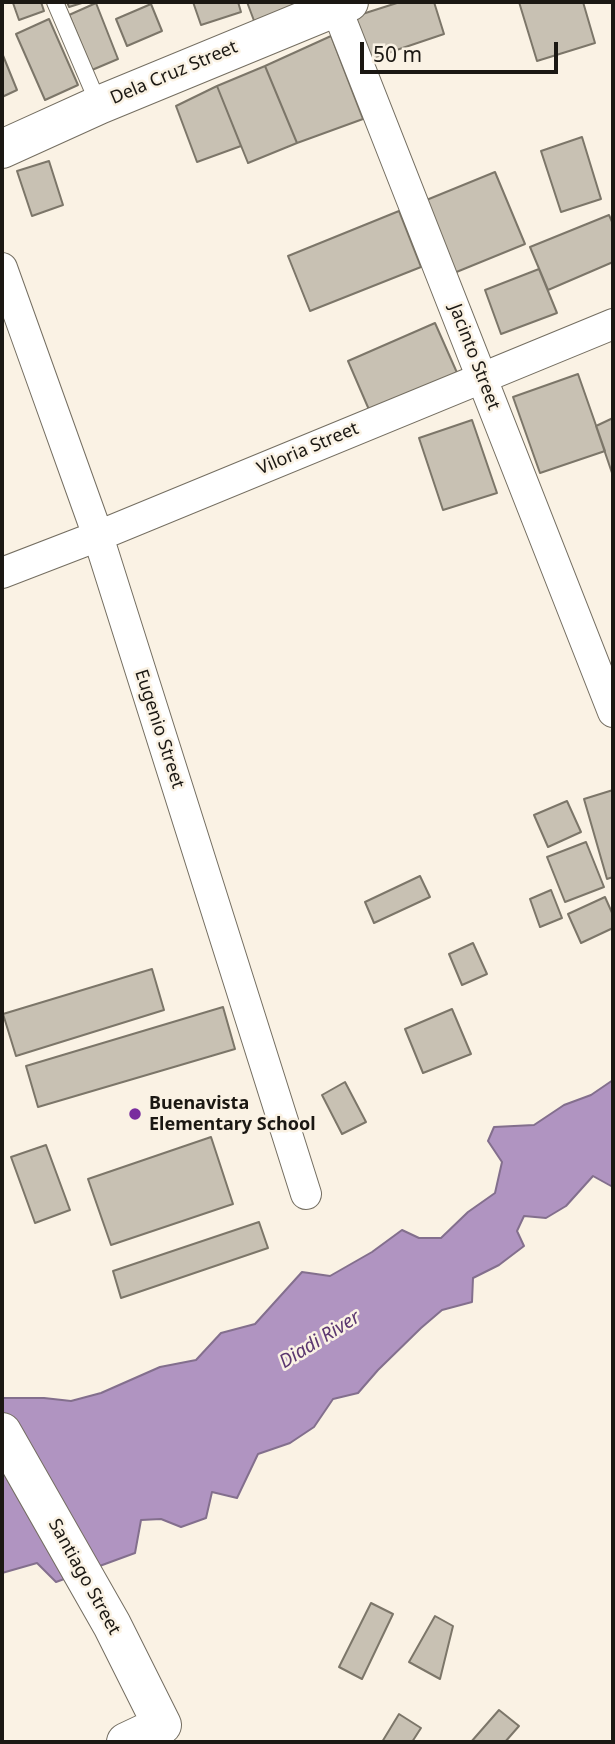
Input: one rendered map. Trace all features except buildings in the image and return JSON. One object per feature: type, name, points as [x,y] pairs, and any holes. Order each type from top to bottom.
[{"type":"main road","name":"Dela Cruz Street","points":[[2,149],[339,3]]},
{"type":"main road","name":"Santiago Street","points":[[2,1432],[112,1625],[162,1725],[126,1742]]},
{"type":"street","name":"Jacinto Street","points":[[339,3],[481,377],[613,712]]},
{"type":"street","name":"Eugenio Street","points":[[2,268],[98,536],[306,1194]]},
{"type":"street","name":"Viloria Street","points":[[2,573],[613,324]]},
{"type":"lane","points":[[55,2],[99,105]]},
{"type":"water","name":"Diadi River","points":[[613,1080],[613,1184],[611,1186],[593,1176],[566,1206],[546,1218],[524,1216],[517,1231],[524,1246],[499,1265],[473,1278],[472,1302],[442,1310],[378,1370],[358,1393],[333,1399],[314,1427],[290,1443],[258,1454],[237,1498],[212,1492],[206,1518],[181,1527],[161,1519],[141,1520],[135,1553],[56,1582],[37,1563],[2,1573],[2,1398],[71,1401],[101,1393],[160,1367],[196,1360],[221,1333],[255,1324],[302,1272],[330,1276],[372,1252],[402,1230],[419,1238],[441,1238],[468,1212],[495,1193],[502,1162],[488,1141],[494,1127],[534,1125],[564,1105],[591,1095]]},
{"type":"place","name":"Buenavista Elementary School","points":[[135,1114]]}]
